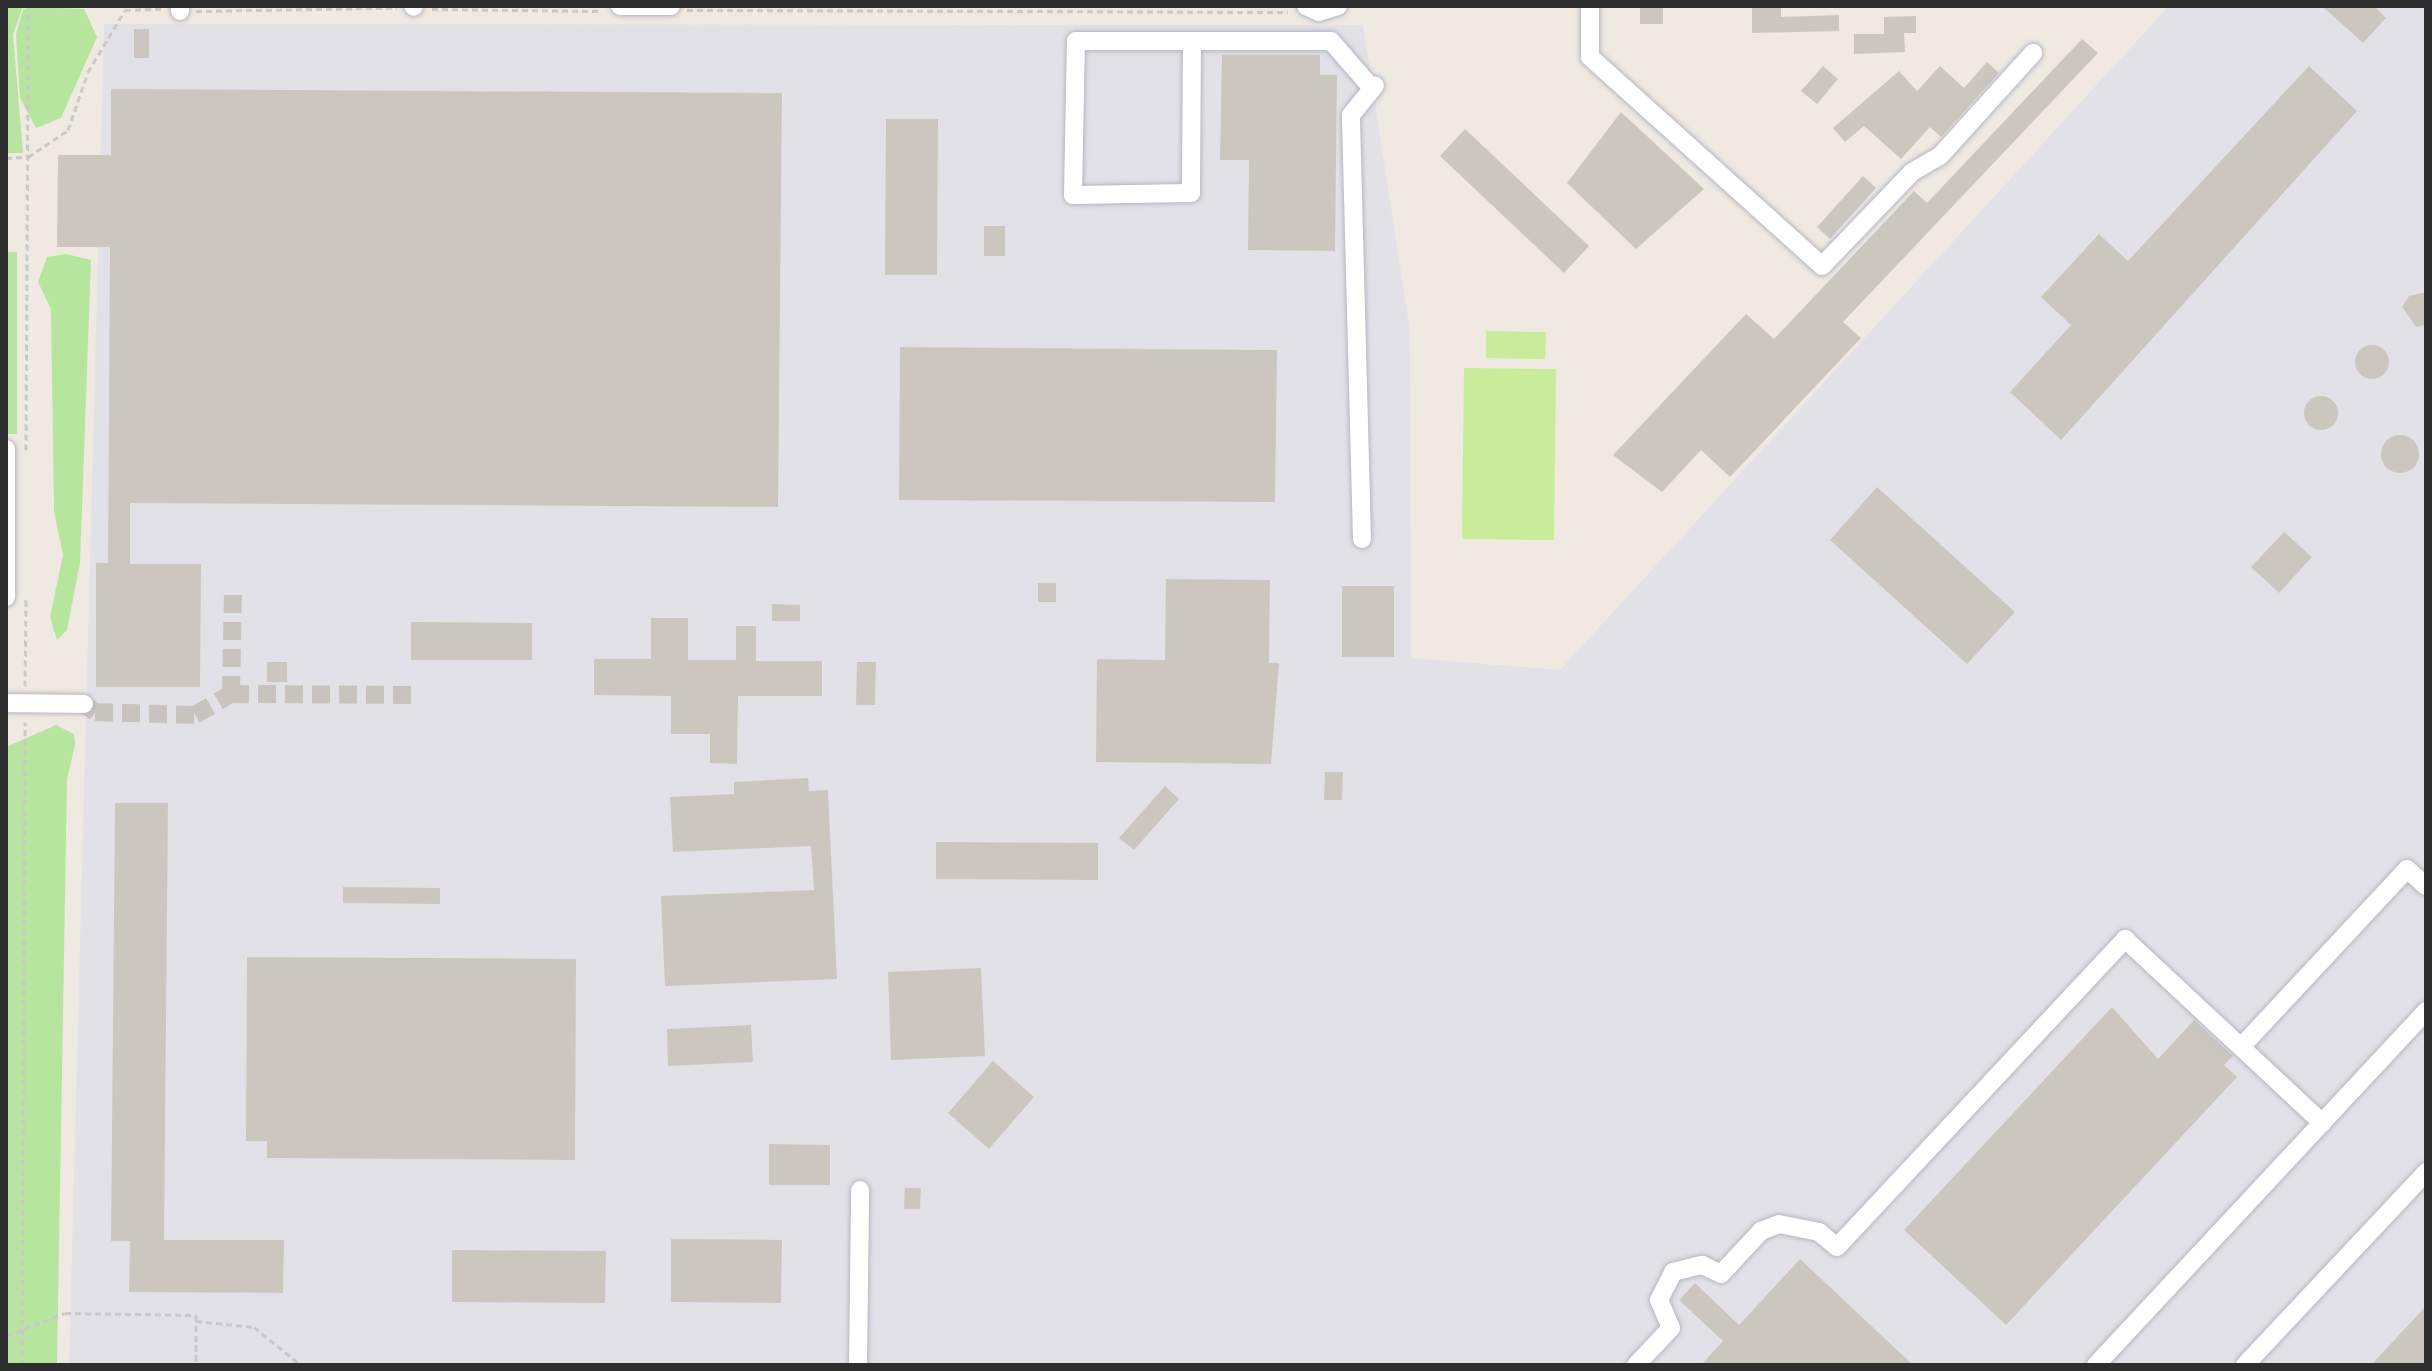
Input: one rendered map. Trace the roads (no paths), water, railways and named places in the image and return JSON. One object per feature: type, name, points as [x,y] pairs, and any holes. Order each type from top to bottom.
[{"type":"lane","points":[[1313,9],[1338,6]]},
{"type":"lane","points":[[1590,6],[1590,57],[1822,266],[1912,172],[1940,156],[2033,53]]},
{"type":"lane","points":[[624,8],[669,8]]},
{"type":"lane","points":[[1192,42],[1191,193],[1073,195],[1076,41],[1331,41],[1372,86],[1351,115],[1362,539]]},
{"type":"lane","points":[[6,449],[6,597]]},
{"type":"lane","points":[[16,703],[84,704]]},
{"type":"lane","points":[[2241,1047],[2407,869],[2426,886]]},
{"type":"lane","points":[[1636,1365],[1671,1328],[1659,1300],[1673,1272],[1692,1264],[1721,1274],[1761,1231],[1779,1224],[1819,1232],[1837,1247],[2125,939],[2322,1123]]},
{"type":"lane","points":[[2096,1365],[2426,1011]]},
{"type":"lane","points":[[2245,1365],[2426,1172]]},
{"type":"lane","points":[[858,1365],[860,1190]]},
{"type":"tunnel","points":[[84,704],[95,712],[195,715],[231,694],[233,587]]},
{"type":"tunnel","points":[[231,694],[411,695]]}]
